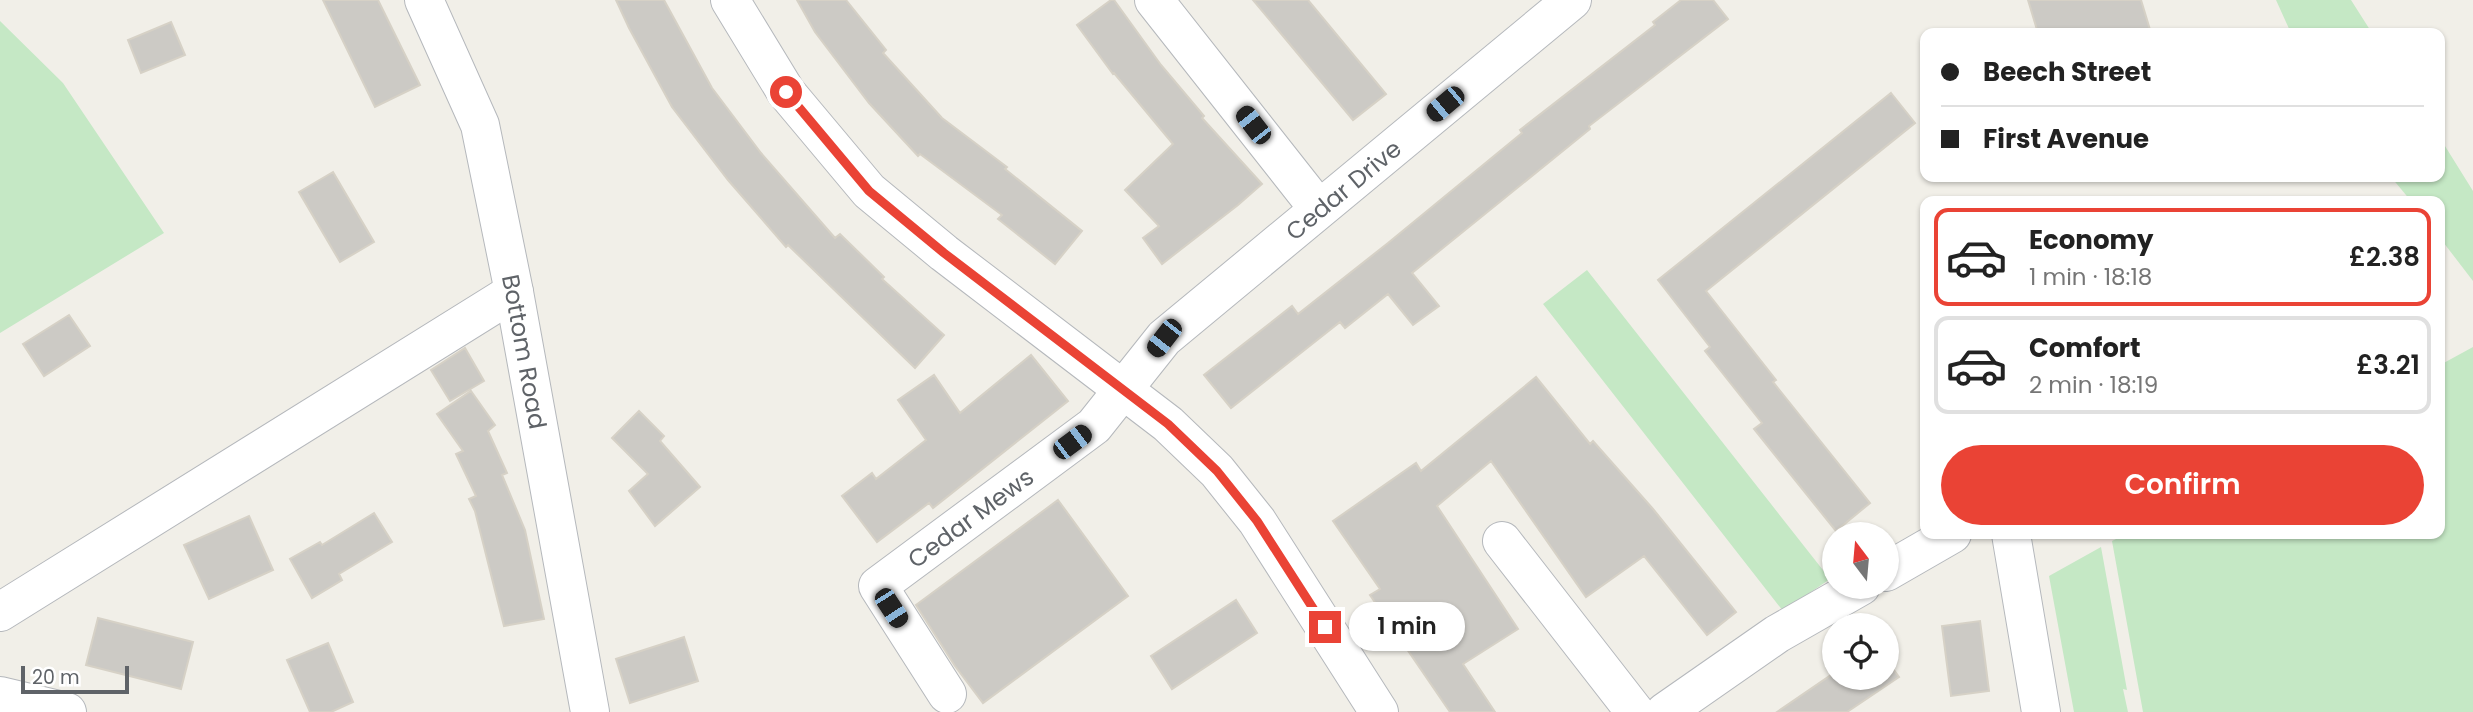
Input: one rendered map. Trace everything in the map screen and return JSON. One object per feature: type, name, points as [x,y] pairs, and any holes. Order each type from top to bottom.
[{"type":"street","name":"Bottom Road","points":[[424,0],[480,125],[514,292],[590,712]]},
{"type":"street","points":[[730,0],[786,92],[869,191],[944,253],[1168,424],[1217,471],[1249,511],[1379,712]]},
{"type":"street","points":[[1154,0],[1318,208]]},
{"type":"street","name":"Cedar Drive","points":[[1124,390],[1164,338],[1572,0]]},
{"type":"street","points":[[0,612],[514,292]]},
{"type":"street","name":"Cedar Mews","points":[[947,694],[878,586],[1094,426],[1124,390]]},
{"type":"street","points":[[1899,565],[1943,539]]},
{"type":"street","points":[[2012,539],[2041,712]]},
{"type":"street","points":[[1502,541],[1634,712]]},
{"type":"street","points":[[1665,712],[1777,634],[1838,599]]},
{"type":"street","points":[[0,696],[67,712]]},
{"type":"green space","points":[[2276,0],[2351,0],[2369,28],[2289,28]]},
{"type":"green space","points":[[0,21],[63,83],[164,233],[0,333]]},
{"type":"green space","points":[[2445,146],[2473,191],[2473,281],[2445,245],[2445,196],[2407,196],[2395,182],[2445,182]]},
{"type":"green space","points":[[1587,270],[1822,569],[1822,584],[1783,611],[1543,304]]},
{"type":"green space","points":[[2473,347],[2473,712],[2143,712],[2112,541],[2445,539],[2445,362]]},
{"type":"green space","points":[[2101,547],[2127,690],[2123,689],[2128,712],[2074,712],[2049,576]]},
{"type":"building","points":[[323,0],[378,0],[420,85],[375,107]]},
{"type":"building","points":[[616,0],[664,0],[712,88],[761,153],[835,238],[840,234],[884,277],[882,279],[944,335],[915,368],[788,245],[786,247],[728,180],[672,107]]},
{"type":"building","points":[[797,0],[846,0],[886,50],[883,53],[942,118],[1007,167],[1005,169],[1082,231],[1055,264],[998,219],[1002,215],[920,154],[918,156],[869,103],[815,32]]},
{"type":"building","points":[[1114,0],[1161,65],[1204,116],[1202,118],[1262,184],[1162,264],[1143,238],[1159,226],[1125,190],[1173,144],[1113,74],[1077,25]]},
{"type":"building","points":[[1253,0],[1308,0],[1386,94],[1353,120]]},
{"type":"building","points":[[1681,0],[1713,0],[1728,19],[1589,126],[1590,129],[1412,273],[1439,306],[1413,325],[1388,294],[1345,328],[1340,322],[1231,408],[1204,375],[1292,306],[1298,314],[1522,133],[1520,130],[1655,25],[1653,22]]},
{"type":"building","points":[[2028,0],[2141,0],[2149,28],[2036,28]]},
{"type":"building","points":[[171,22],[185,55],[141,73],[128,40]]},
{"type":"building","points":[[1891,93],[1915,123],[1706,291],[1776,380],[1773,382],[1870,503],[1847,522],[1829,522],[1754,429],[1762,423],[1705,351],[1710,347],[1658,280]]},
{"type":"building","points":[[333,172],[374,242],[340,262],[299,192]]},
{"type":"building","points":[[69,315],[90,346],[44,376],[23,344]]},
{"type":"building","points":[[465,348],[484,381],[450,401],[431,370]]},
{"type":"building","points":[[1031,355],[1068,401],[933,508],[929,503],[877,542],[842,496],[872,473],[876,479],[926,440],[898,400],[934,375],[960,413]]},
{"type":"building","points":[[1536,377],[1590,444],[1593,441],[1653,509],[1736,612],[1707,635],[1644,556],[1586,597],[1491,461],[1437,506],[1518,629],[1463,664],[1495,712],[1450,712],[1370,595],[1380,589],[1333,521],[1416,463],[1421,471]]},
{"type":"building","points":[[471,391],[495,425],[488,431],[507,473],[502,475],[525,530],[544,619],[504,626],[475,511],[469,499],[476,496],[456,454],[463,451],[437,414]]},
{"type":"building","points":[[639,411],[664,436],[660,441],[700,487],[655,526],[629,491],[648,474],[612,438]]},
{"type":"building","points":[[1058,500],[1128,596],[983,703],[955,666],[916,605]]},
{"type":"building","points":[[374,513],[392,542],[339,574],[342,580],[312,598],[290,559],[320,542],[322,545]]},
{"type":"building","points":[[249,516],[273,570],[209,599],[184,545]]},
{"type":"building","points":[[1236,600],[1257,633],[1172,689],[1151,656]]},
{"type":"building","points":[[98,618],[193,642],[181,689],[86,665]]},
{"type":"building","points":[[1980,621],[1989,691],[1951,696],[1942,626]]},
{"type":"building","points":[[684,637],[698,681],[630,703],[616,659]]},
{"type":"building","points":[[328,643],[353,702],[331,712],[310,712],[287,660]]},
{"type":"building","points":[[1822,681],[1822,690],[1880,690],[1847,712],[1777,712]]},
{"type":"route","points":[[786,92],[869,191],[944,253],[1168,424],[1217,471],[1257,521],[1325,627]]}]
